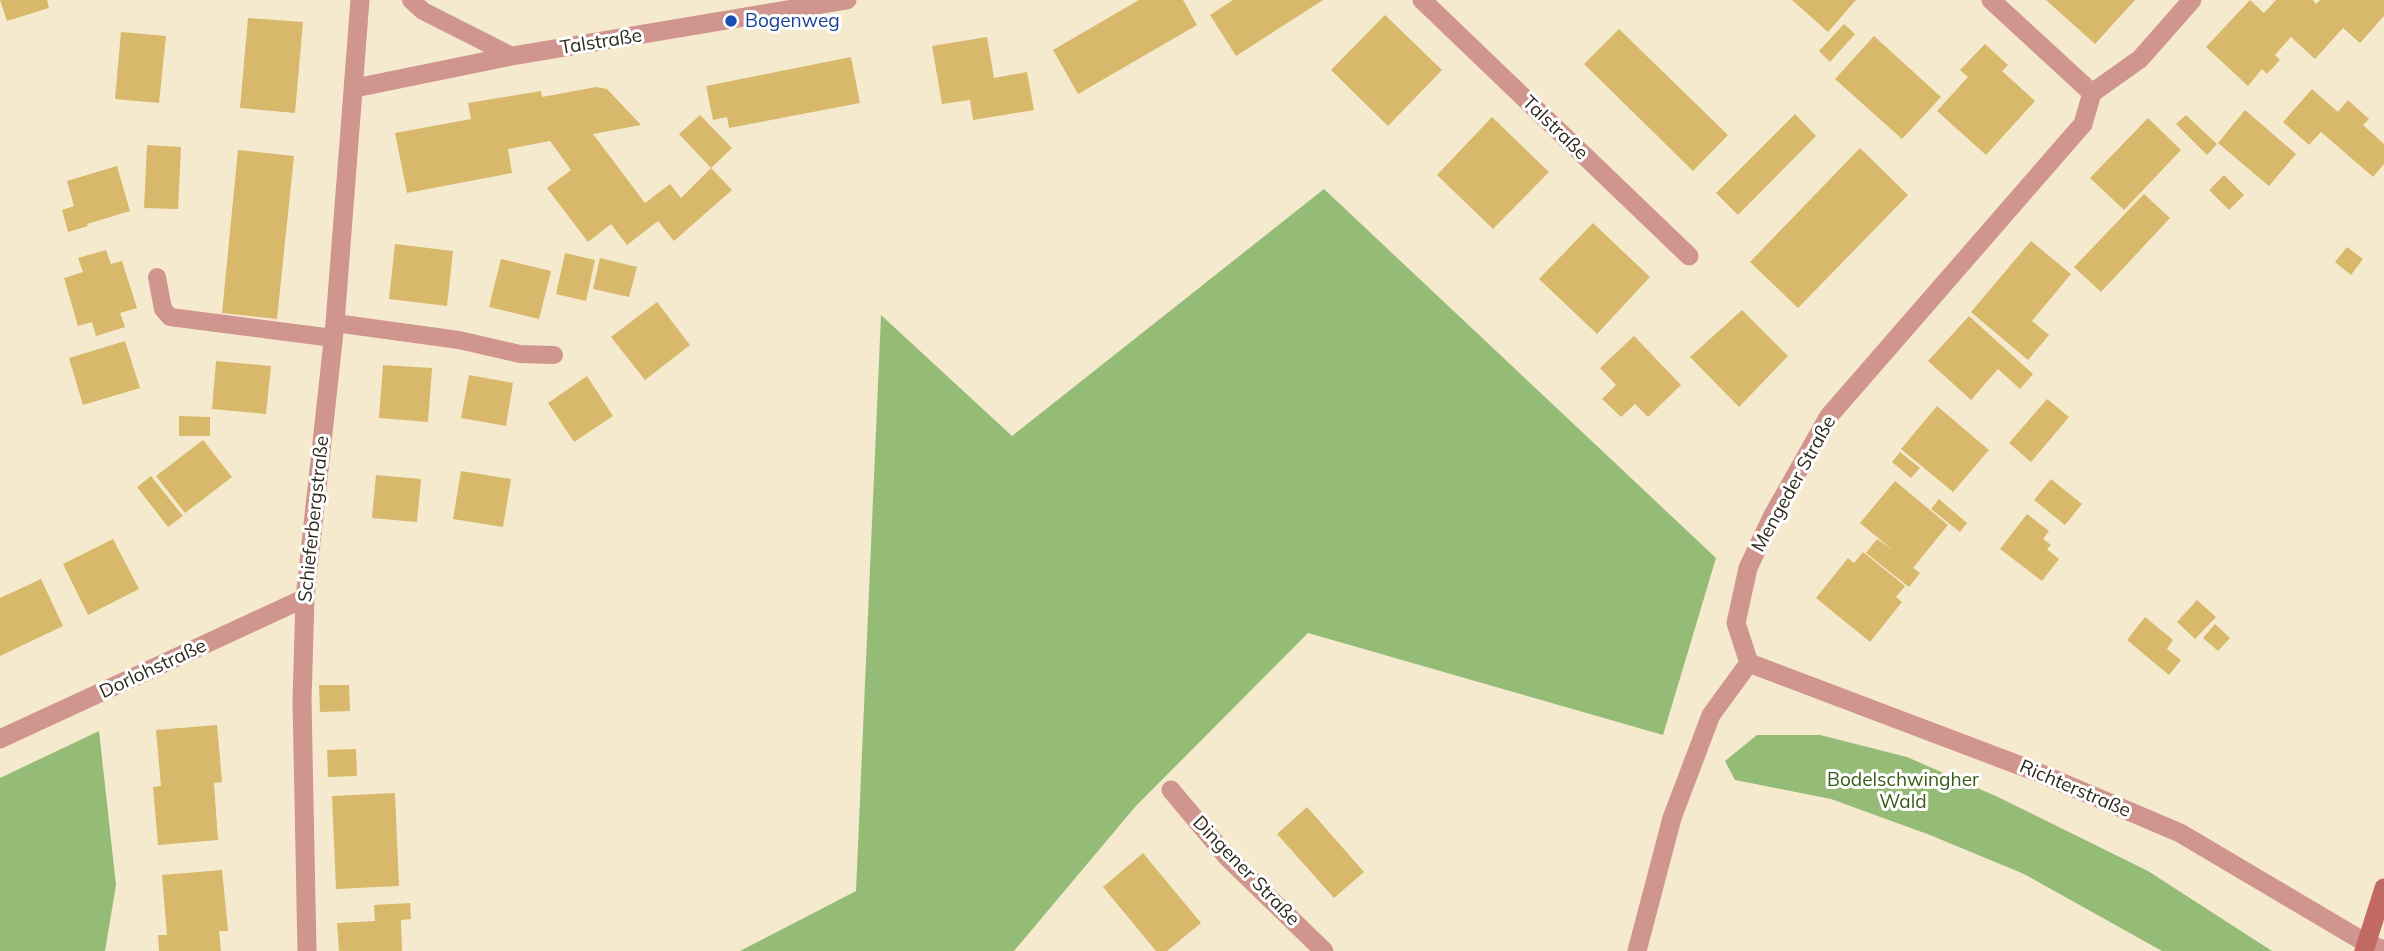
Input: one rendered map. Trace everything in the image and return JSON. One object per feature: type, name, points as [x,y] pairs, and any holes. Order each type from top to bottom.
[{"type":"main road","points":[[2371,948],[2384,888]]},
{"type":"street","name":"Schieferbergstraße","points":[[307,951],[302,701],[305,598],[334,331],[360,0]]},
{"type":"street","name":"Talstraße","points":[[355,88],[512,57],[847,0]]},
{"type":"street","name":"Talstraße","points":[[1422,0],[1689,256]]},
{"type":"street","points":[[1991,0],[2092,93],[2140,58],[2192,0]]},
{"type":"street","name":"Mengeder Straße","points":[[1749,663],[1736,623],[1748,568],[1772,517],[1829,416],[2082,124],[2092,93]]},
{"type":"street","name":"Dorlohstraße","points":[[0,739],[305,598]]},
{"type":"street","points":[[1637,951],[1672,818],[1711,715],[1749,663]]},
{"type":"street","name":"Richterstraße","points":[[1749,663],[2037,772],[2180,834],[2371,948]]},
{"type":"street","name":"Dingener Straße","points":[[1171,790],[1228,858],[1324,951]]},
{"type":"lane","points":[[411,0],[423,11],[512,57]]},
{"type":"lane","points":[[157,277],[163,309],[170,317],[459,340],[520,354],[554,355]]},
{"type":"green space","points":[[1324,189],[1716,558],[1663,735],[1308,633],[1135,807],[1014,951],[740,951],[856,891],[881,315],[1012,436]]},
{"type":"green space","points":[[99,731],[116,885],[105,951],[0,951],[0,778]]},
{"type":"green space","name":"Bodelschwingher Wald","points":[[1757,735],[1820,735],[1907,757],[1998,797],[2148,871],[2272,951],[2162,951],[2024,874],[1930,835],[1831,799],[1735,780],[1725,761]]},
{"type":"building","points":[[0,0],[47,0],[49,8],[7,21]]},
{"type":"building","points":[[1139,0],[1183,0],[1197,25],[1078,94],[1053,50]]},
{"type":"building","points":[[1233,0],[1323,0],[1236,56],[1210,15]]},
{"type":"building","points":[[1792,0],[1856,0],[1828,32]]},
{"type":"building","points":[[2046,0],[2135,0],[2095,44]]},
{"type":"building","points":[[2250,0],[2264,13],[2276,0],[2313,0],[2316,4],[2320,0],[2384,0],[2384,16],[2360,43],[2343,28],[2315,59],[2291,37],[2275,55],[2280,60],[2267,74],[2262,69],[2248,86],[2206,47]]},
{"type":"building","points":[[1385,15],[1442,70],[1388,126],[1331,70]]},
{"type":"building","points":[[248,18],[303,22],[295,113],[240,108]]},
{"type":"building","points":[[1844,24],[1855,34],[1830,62],[1819,51]]},
{"type":"building","points":[[1619,29],[1728,135],[1693,171],[1584,64]]},
{"type":"building","points":[[121,32],[166,36],[159,103],[115,99]]},
{"type":"building","points":[[1874,36],[1941,97],[1902,139],[1835,79]]},
{"type":"building","points":[[987,37],[994,78],[1027,72],[1034,110],[973,120],[970,100],[942,104],[932,46]]},
{"type":"building","points":[[1985,44],[2008,65],[2002,71],[2035,101],[1986,155],[1937,111],[1968,77],[1960,70]]},
{"type":"building","points":[[851,57],[860,103],[729,128],[727,117],[713,120],[706,86]]},
{"type":"building","points":[[596,87],[607,89],[641,125],[593,134],[645,203],[670,184],[681,198],[711,168],[732,190],[674,241],[658,221],[627,245],[611,224],[588,242],[547,188],[571,170],[550,141],[508,149],[512,173],[407,193],[395,133],[471,119],[468,103],[541,91],[542,97]]},
{"type":"building","points":[[2312,89],[2338,112],[2348,100],[2369,119],[2363,125],[2384,144],[2384,164],[2373,177],[2321,132],[2309,145],[2283,122]]},
{"type":"building","points":[[2245,110],[2296,154],[2269,186],[2218,143]]},
{"type":"building","points":[[1795,114],[1816,136],[1738,215],[1716,193]]},
{"type":"building","points":[[700,115],[732,148],[711,168],[679,134]]},
{"type":"building","points":[[2186,115],[2217,144],[2207,155],[2176,124]]},
{"type":"building","points":[[1492,117],[1549,172],[1493,229],[1437,175]]},
{"type":"building","points":[[2148,118],[2181,150],[2124,210],[2090,178]]},
{"type":"building","points":[[147,145],[181,147],[178,209],[144,208]]},
{"type":"building","points":[[1860,148],[1908,195],[1798,308],[1750,262]]},
{"type":"building","points":[[238,150],[294,156],[277,319],[222,313]]},
{"type":"building","points":[[117,166],[130,211],[68,232],[62,210],[74,206],[67,181]]},
{"type":"building","points":[[2224,175],[2244,195],[2229,210],[2209,190]]},
{"type":"building","points":[[2144,194],[2170,218],[2101,292],[2074,267]]},
{"type":"building","points":[[1593,223],[1650,277],[1597,334],[1539,279]]},
{"type":"building","points":[[2031,241],[2071,274],[2032,321],[2049,335],[2028,360],[1971,312]]},
{"type":"building","points":[[395,244],[453,251],[447,306],[389,299]]},
{"type":"building","points":[[2347,247],[2363,259],[2351,275],[2335,262]]},
{"type":"building","points":[[106,250],[111,264],[122,261],[137,308],[120,313],[125,327],[96,336],[92,322],[78,326],[64,278],[83,272],[78,258]]},
{"type":"building","points":[[565,253],[595,260],[586,301],[556,294]]},
{"type":"building","points":[[600,258],[637,267],[629,297],[593,289]]},
{"type":"building","points":[[501,259],[551,271],[539,319],[489,307]]},
{"type":"building","points":[[657,302],[690,345],[645,380],[611,337]]},
{"type":"building","points":[[1742,310],[1788,356],[1739,407],[1690,357]]},
{"type":"building","points":[[1969,316],[2033,374],[2020,389],[1998,369],[1971,400],[1928,361]]},
{"type":"building","points":[[1634,336],[1681,385],[1648,417],[1635,404],[1621,417],[1602,399],[1616,385],[1600,368]]},
{"type":"building","points":[[125,341],[140,388],[83,405],[69,358]]},
{"type":"building","points":[[216,361],[271,366],[266,414],[212,409]]},
{"type":"building","points":[[383,365],[432,368],[428,422],[379,418]]},
{"type":"building","points":[[469,375],[513,383],[506,426],[461,418]]},
{"type":"building","points":[[587,376],[613,416],[574,442],[548,403]]},
{"type":"building","points":[[2047,399],[2069,417],[2031,462],[2009,443]]},
{"type":"building","points":[[1937,406],[1989,450],[1953,492],[1901,449]]},
{"type":"building","points":[[179,416],[210,417],[210,436],[179,436]]},
{"type":"building","points":[[203,440],[232,477],[185,513],[156,476]]},
{"type":"building","points":[[1900,452],[1920,468],[1911,478],[1892,462]]},
{"type":"building","points":[[461,471],[511,479],[503,527],[453,519]]},
{"type":"building","points":[[376,475],[421,479],[417,522],[372,518]]},
{"type":"building","points":[[151,476],[183,516],[168,527],[137,487]]},
{"type":"building","points":[[2051,479],[2082,504],[2065,525],[2034,500]]},
{"type":"building","points":[[1895,481],[1948,525],[1913,568],[1920,573],[1909,587],[1866,553],[1877,539],[1894,551],[1860,523]]},
{"type":"building","points":[[1939,499],[1967,523],[1960,532],[1931,509]]},
{"type":"building","points":[[2027,514],[2049,531],[2043,539],[2051,545],[2047,549],[2059,559],[2042,581],[2000,549]]},
{"type":"building","points":[[113,539],[139,589],[88,615],[63,564]]},
{"type":"building","points":[[1863,552],[1905,586],[1896,597],[1902,602],[1870,642],[1816,598],[1848,558],[1854,563]]},
{"type":"building","points":[[41,579],[63,626],[0,656],[0,598]]},
{"type":"building","points":[[2197,600],[2216,617],[2195,639],[2177,622]]},
{"type":"building","points":[[2145,617],[2173,640],[2167,649],[2181,660],[2169,675],[2127,640]]},
{"type":"building","points":[[2215,624],[2230,638],[2218,651],[2203,638]]},
{"type":"building","points":[[319,685],[349,685],[350,711],[320,712]]},
{"type":"building","points":[[217,725],[222,782],[214,783],[218,840],[158,845],[153,787],[161,786],[156,730]]},
{"type":"building","points":[[356,749],[357,776],[328,777],[327,750]]},
{"type":"building","points":[[395,793],[399,886],[336,889],[332,796]]},
{"type":"building","points":[[1307,807],[1364,872],[1334,898],[1277,834]]},
{"type":"building","points":[[1143,853],[1201,923],[1167,951],[1156,951],[1103,887]]},
{"type":"building","points":[[222,870],[228,931],[219,931],[221,951],[159,951],[158,935],[167,935],[162,875]]},
{"type":"building","points":[[410,903],[411,919],[401,920],[402,951],[339,951],[337,923],[375,921],[374,905]]},
{"type":"place","name":"Bogenweg","points":[[731,21]]}]
